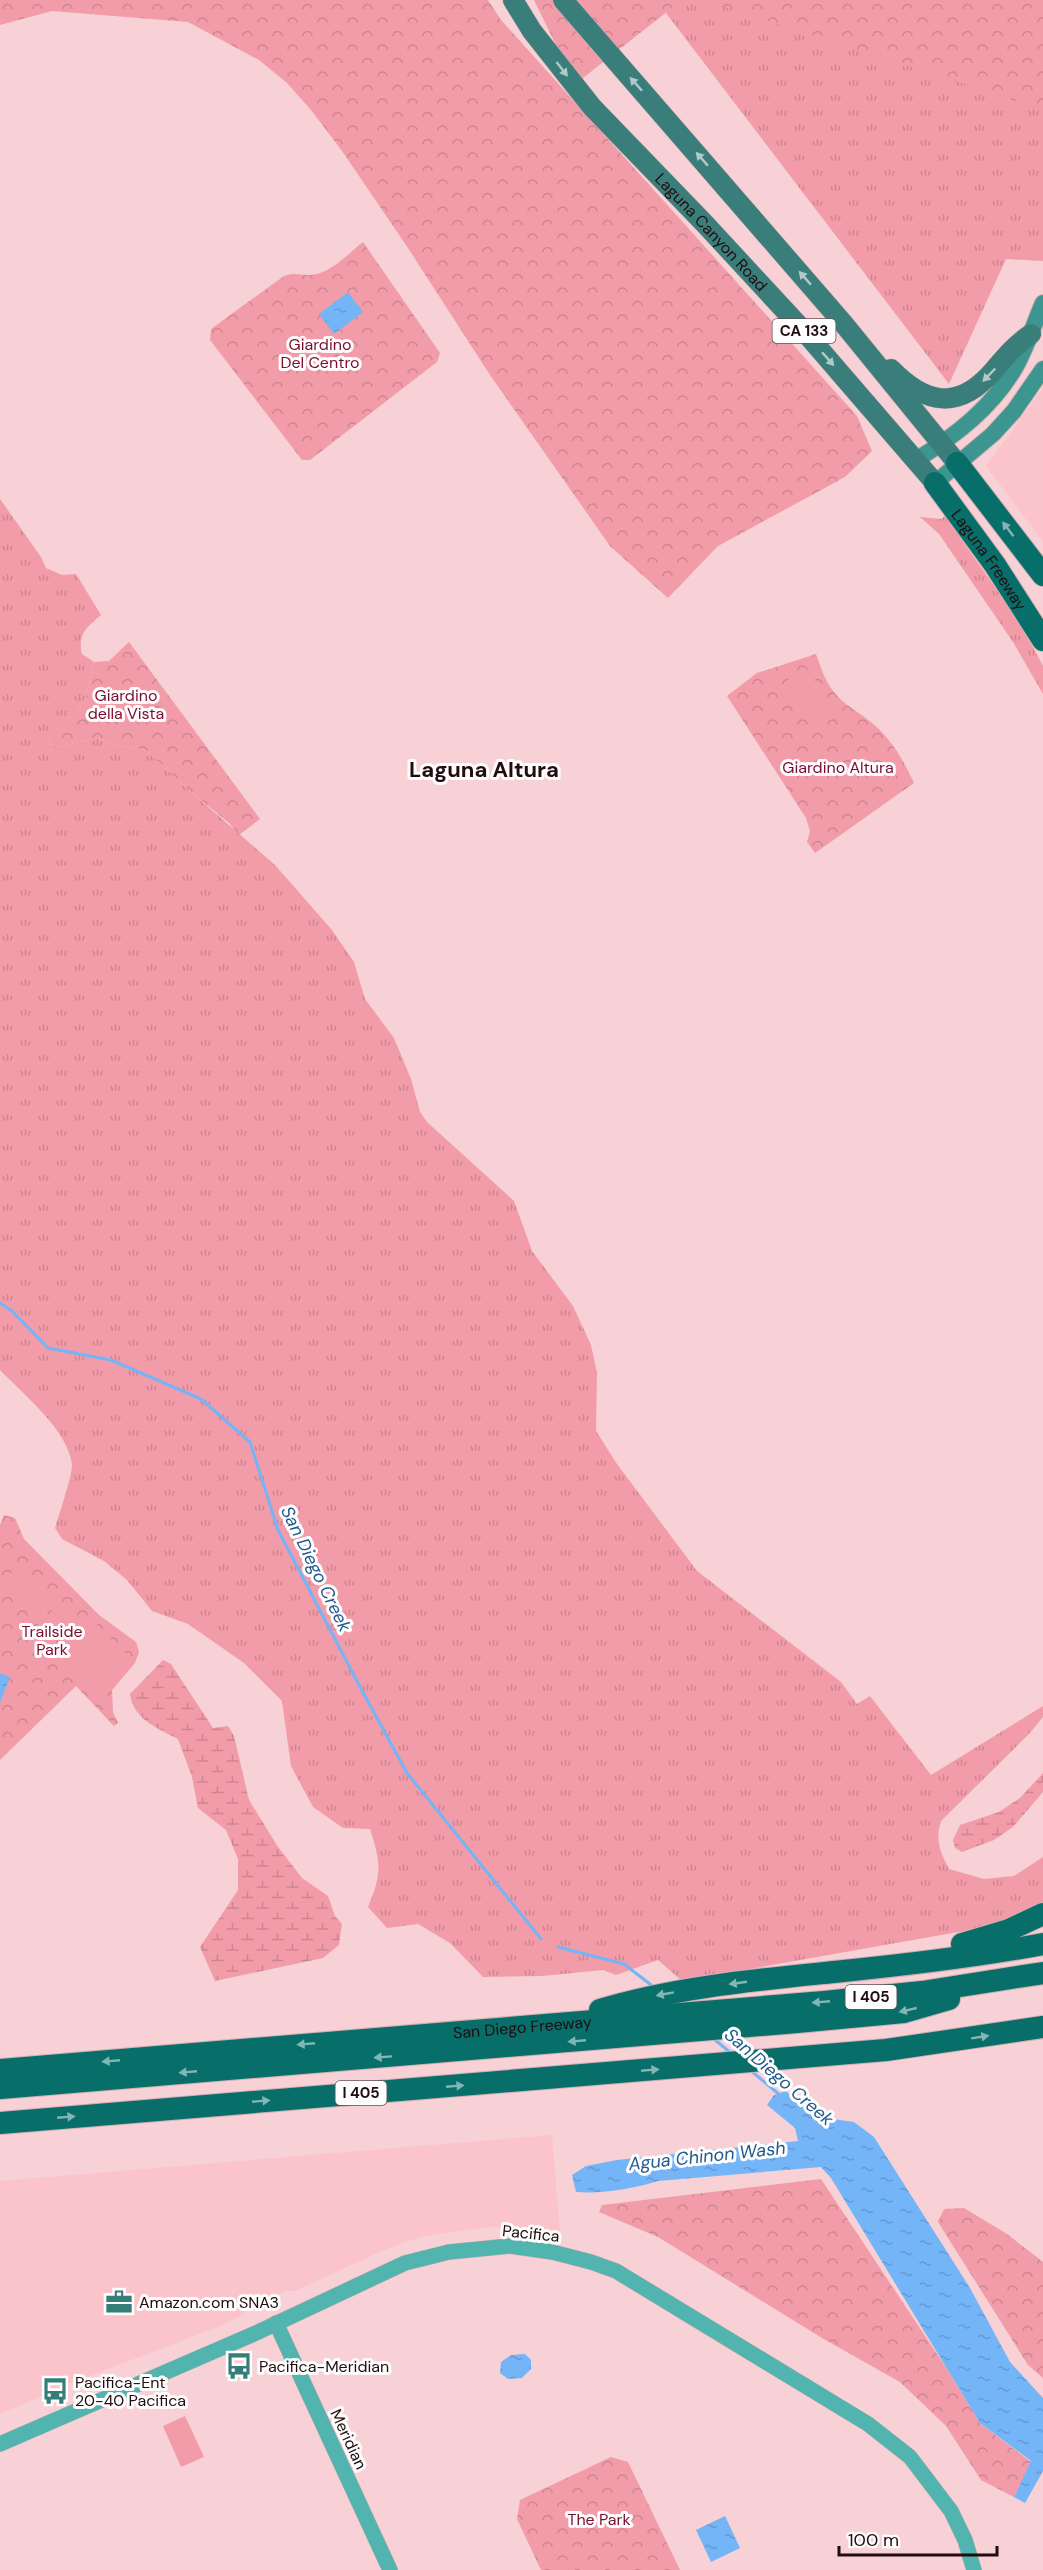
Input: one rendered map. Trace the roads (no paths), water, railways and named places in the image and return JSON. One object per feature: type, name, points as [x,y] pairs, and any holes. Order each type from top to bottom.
[{"type":"highway","name":"Laguna Freeway","points":[[957,463],[1043,576]]},
{"type":"highway","name":"Laguna Freeway","points":[[935,483],[995,565],[1043,640]]},
{"type":"highway","points":[[838,1972],[983,1938],[1043,1914]]},
{"type":"highway","points":[[552,2024],[637,1999],[693,1989],[938,1960],[1043,1944]]},
{"type":"highway","points":[[0,2088],[904,2012],[1034,1975]]},
{"type":"highway","name":"San Diego Freeway","points":[[0,2070],[879,1996],[1034,1975]]},
{"type":"highway","name":"I 405","points":[[0,2123],[886,2050],[1043,2027]]},
{"type":"main road","points":[[502,0],[532,31]]},
{"type":"main road","name":"Laguna Canyon Road","points":[[513,0],[532,31],[592,107],[803,330],[935,483]]},
{"type":"main road","name":"CA 133","points":[[563,0],[843,323],[940,445],[957,463]]},
{"type":"main road","points":[[916,460],[940,445],[993,399],[1016,365],[1043,303]]},
{"type":"main road","points":[[843,323],[856,332],[904,381],[924,395],[938,399],[955,398],[973,389],[993,371],[1009,351],[1031,334]]},
{"type":"main road","points":[[935,483],[1000,426],[1032,387],[1043,369]]},
{"type":"street","name":"Pacifica","points":[[0,2444],[276,2323],[405,2263],[449,2252],[510,2246],[552,2252],[591,2262],[640,2283],[732,2339],[799,2384],[868,2424],[910,2457],[951,2511],[965,2540],[974,2570]]},
{"type":"street","name":"Meridian","points":[[276,2323],[390,2570]]},
{"type":"water","points":[[348,292],[363,312],[334,334],[319,314]]},
{"type":"water","points":[[0,1673],[10,1677],[0,1703]]},
{"type":"water","name":"San Diego Creek","points":[[786,2091],[808,2111],[826,2118],[854,2122],[874,2137],[970,2288],[1010,2362],[1043,2398],[1043,2471],[1025,2503],[1014,2497],[1031,2461],[980,2423],[831,2178],[821,2167],[658,2181],[607,2192],[576,2192],[572,2175],[586,2166],[617,2160],[798,2141],[795,2128],[767,2105],[774,2095]]},
{"type":"water","points":[[525,2354],[531,2360],[531,2369],[522,2378],[508,2379],[500,2373],[501,2362],[511,2355]]},
{"type":"water","points":[[725,2516],[740,2548],[711,2562],[696,2530]]},
{"type":"waterway","name":"San Diego Creek","points":[[0,1303],[12,1311],[48,1348],[111,1360],[201,1399],[250,1442],[278,1530],[407,1773],[541,1939]]},
{"type":"waterway","name":"San Diego Creek","points":[[558,1947],[624,1964],[655,1988]]},
{"type":"waterway","name":"San Diego Creek","points":[[714,2039],[732,2054]]},
{"type":"waterway","name":"San Diego Creek","points":[[750,2070],[780,2095]]},
{"type":"place","name":"Amazon.com SNA3","points":[[119,2302]]},
{"type":"place","name":"Pacifica-Meridian","points":[[239,2366]]},
{"type":"place","name":"Pacifica-Ent 20-40 Pacifica","points":[[55,2391]]},
{"type":"district","name":"Laguna Altura","points":[[484,769]]},
{"type":"park label","name":"Giardino Del Centro","points":[[320,353]]},
{"type":"park label","name":"Giardino della Vista","points":[[126,704]]},
{"type":"park label","name":"Giardino Altura","points":[[838,767]]},
{"type":"park label","name":"Trailside Park","points":[[52,1640]]},
{"type":"park label","name":"The Park","points":[[599,2519]]},
{"type":"water label","name":"Agua Chinon Wash","points":[[707,2156]]}]
